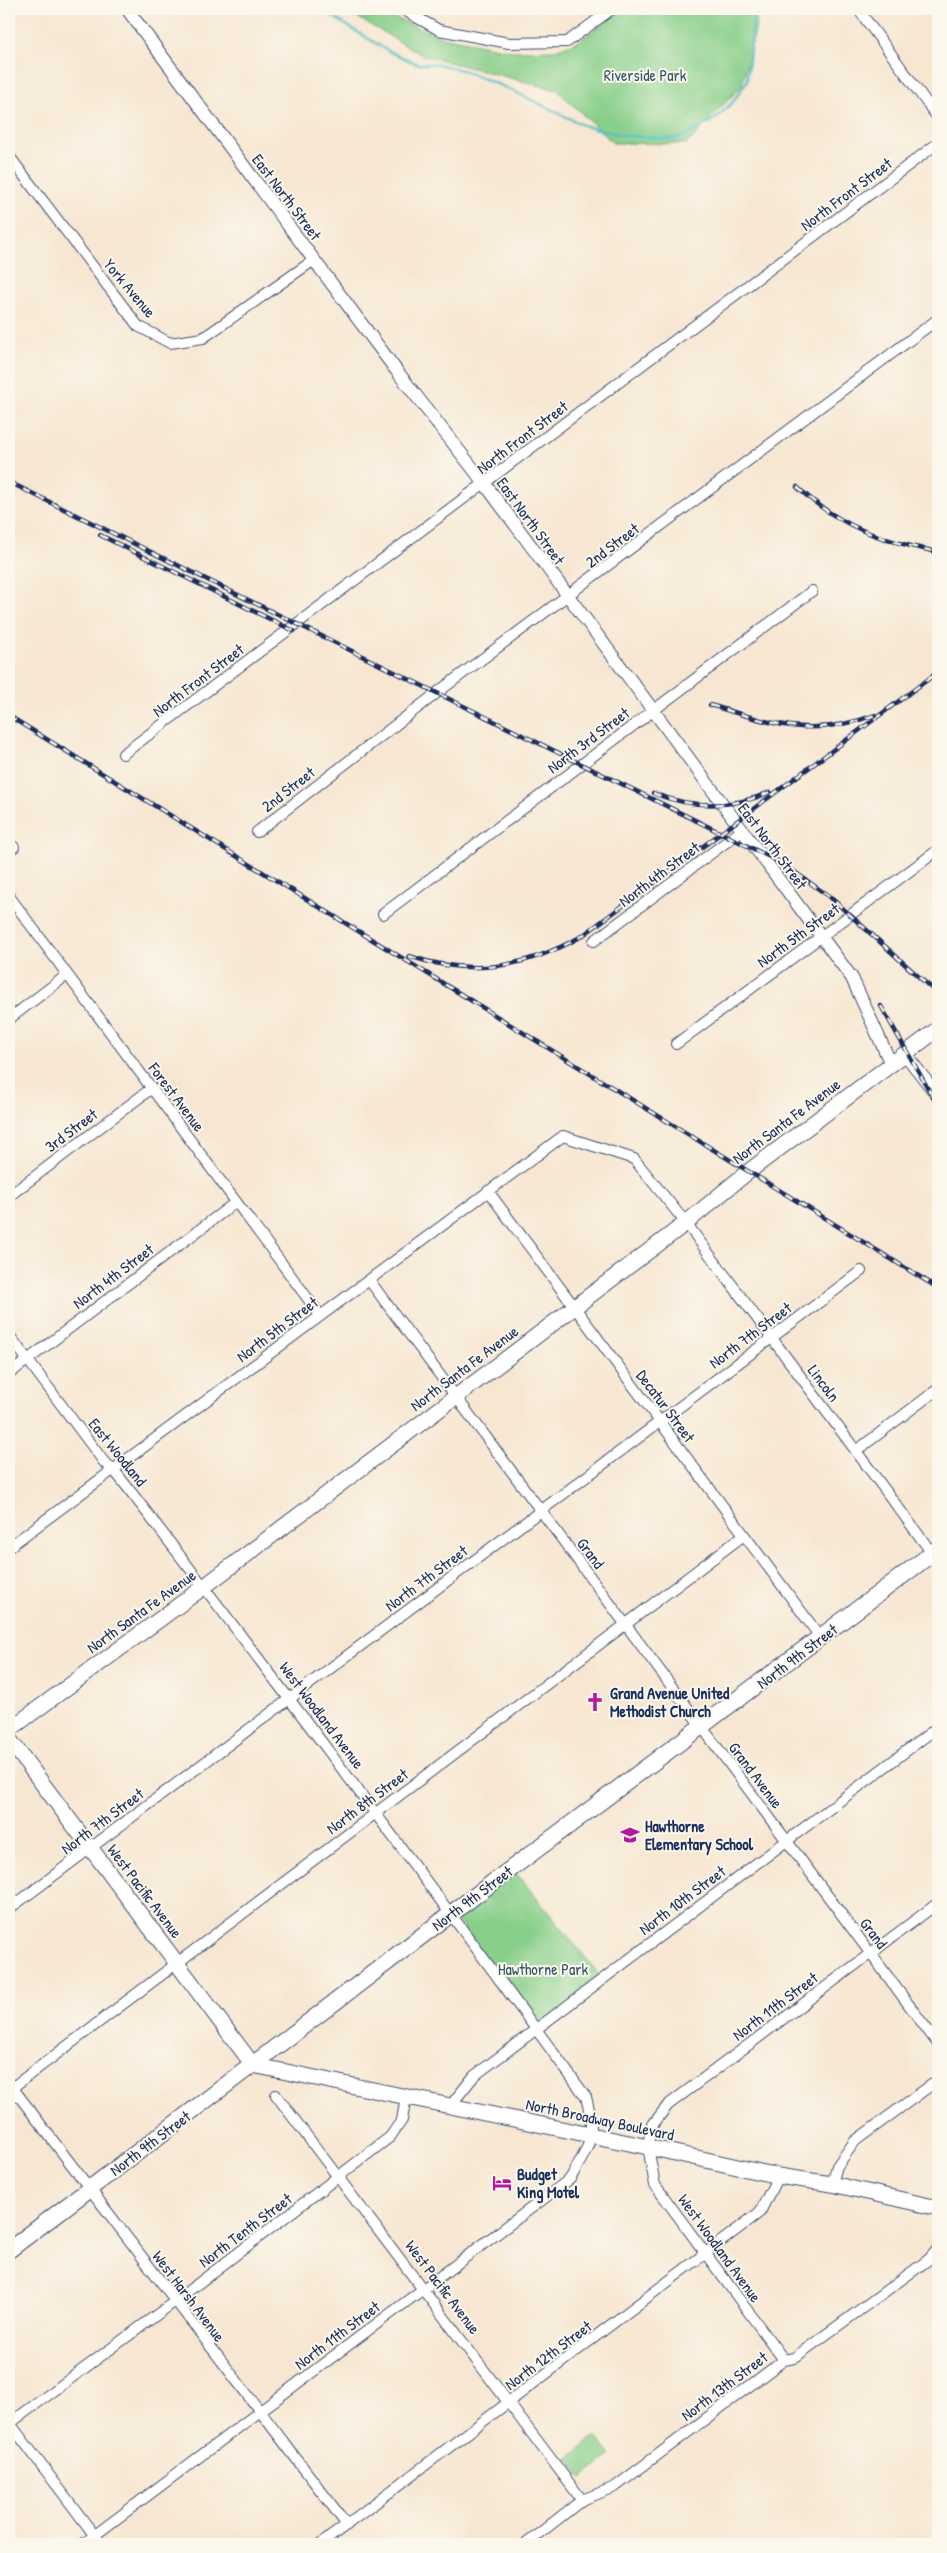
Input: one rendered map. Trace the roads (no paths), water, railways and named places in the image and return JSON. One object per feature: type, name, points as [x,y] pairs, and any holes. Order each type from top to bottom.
[{"type":"main road","name":"North Santa Fe Avenue","points":[[9,1730],[204,1586],[686,1223],[744,1175],[938,1029]]},
{"type":"main road","name":"North 9th Street","points":[[9,2250],[452,1912],[936,1554]]},
{"type":"main road","name":"West Pacific Avenue","points":[[9,1739],[253,2065]]},
{"type":"main road","name":"North Broadway Boulevard","points":[[253,2065],[648,2146],[778,2176],[832,2184],[938,2208]]},
{"type":"street","name":"East North Street","points":[[127,9],[852,978],[891,1064]]},
{"type":"street","points":[[402,9],[440,30],[509,43],[567,42],[612,9]]},
{"type":"street","points":[[858,9],[938,118]]},
{"type":"street","name":"North Front Street","points":[[123,754],[938,143]]},
{"type":"street","name":"York Avenue","points":[[9,156],[138,326],[170,343],[203,338],[314,260]]},
{"type":"street","name":"2nd Street","points":[[257,832],[938,319]]},
{"type":"street","name":"North 3rd Street","points":[[383,914],[812,591]]},
{"type":"street","name":"North 4th Street","points":[[594,941],[741,831]]},
{"type":"street","name":"North 5th Street","points":[[676,1044],[938,850]]},
{"type":"street","name":"Forest Avenue","points":[[9,896],[320,1316]]},
{"type":"street","points":[[9,1019],[68,975]]},
{"type":"street","points":[[905,1054],[938,1096]]},
{"type":"street","name":"3rd Street","points":[[9,1196],[152,1088]]},
{"type":"street","name":"North 5th Street","points":[[9,1547],[563,1136]]},
{"type":"street","name":"Lincoln","points":[[563,1136],[634,1159],[686,1223],[856,1451],[936,1554]]},
{"type":"street","name":"Decatur Street","points":[[488,1191],[821,1638]]},
{"type":"street","name":"North 4th Street","points":[[9,1374],[236,1202]]},
{"type":"street","name":"North 7th Street","points":[[9,1909],[861,1271]]},
{"type":"street","name":"Grand","points":[[369,1280],[702,1728]]},
{"type":"street","name":"East Woodland","points":[[9,1335],[104,1462],[114,1470],[204,1586]]},
{"type":"street","points":[[856,1451],[938,1389]]},
{"type":"street","name":"North 8th Street","points":[[10,2087],[744,1535]]},
{"type":"street","name":"West Woodland Avenue","points":[[204,1586],[452,1912],[586,2096],[593,2122],[592,2135]]},
{"type":"street","name":"North 10th Street","points":[[451,2105],[474,2076],[938,1727]]},
{"type":"street","name":"Grand Avenue","points":[[702,1728],[786,1840]]},
{"type":"street","name":"Grand","points":[[786,1840],[938,2044]]},
{"type":"street","name":"North 11th Street","points":[[648,2146],[651,2127],[668,2105],[938,1903]]},
{"type":"street","points":[[832,2184],[837,2166],[854,2140],[938,2080]]},
{"type":"street","name":"West Harsh Avenue","points":[[10,2087],[347,2524]]},
{"type":"street","name":"West Pacific Avenue","points":[[276,2095],[582,2500]]},
{"type":"street","name":"North Tenth Street","points":[[9,2423],[174,2302],[339,2178],[390,2137],[402,2120],[406,2097]]},
{"type":"street","name":"North 11th Street","points":[[83,2544],[570,2179],[587,2150],[592,2135]]},
{"type":"street","name":"West Woodland Avenue","points":[[648,2146],[655,2185],[784,2360]]},
{"type":"street","name":"North 12th Street","points":[[321,2544],[760,2212],[778,2176]]},
{"type":"street","name":"North 13th Street","points":[[526,2544],[582,2500],[615,2487],[784,2360],[794,2358],[928,2260],[938,2249]]},
{"type":"street","points":[[9,2423],[101,2544]]},
{"type":"waterway","points":[[320,9],[390,52],[418,64],[438,64],[465,71],[509,89],[585,126],[622,135],[668,139],[683,137],[715,119],[732,103],[747,81],[754,9]]},
{"type":"railway","points":[[9,482],[782,863],[830,897],[938,994]]},
{"type":"railway","points":[[797,487],[829,512],[863,530],[898,543],[938,552]]},
{"type":"railway","points":[[100,535],[294,631]]},
{"type":"railway","points":[[409,956],[455,966],[498,966],[540,956],[582,936],[938,672]]},
{"type":"railway","points":[[710,705],[773,723],[792,726],[830,726],[875,715]]},
{"type":"railway","points":[[9,716],[938,1288]]},
{"type":"railway","points":[[653,793],[682,802],[726,804],[756,798],[770,792]]},
{"type":"railway","points":[[881,1006],[938,1106]]},
{"type":"place","name":"Grand Avenue United Methodist Church","points":[[595,1702]]},
{"type":"place","name":"Hawthorne Elementary School","points":[[630,1835]]},
{"type":"place","name":"Budget King Motel","points":[[502,2183]]},
{"type":"park label","name":"Riverside Park","points":[[645,75]]},
{"type":"park label","name":"Hawthorne Park","points":[[543,1969]]}]
